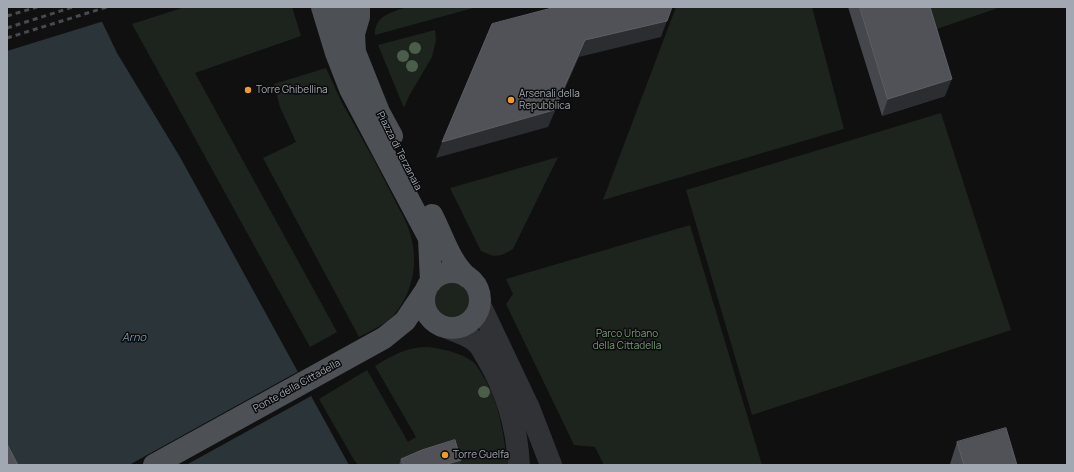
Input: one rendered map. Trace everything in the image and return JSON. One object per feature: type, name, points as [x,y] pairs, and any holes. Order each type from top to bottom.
[{"type":"main road","points":[[336,53],[335,40],[339,17],[353,9]]},
{"type":"main road","name":"Piazza di Terzanaia","points":[[353,9],[355,52],[379,112],[437,224],[452,259],[459,270],[468,277]]},
{"type":"main road","name":"Piazza di Terzanaia","points":[[323,13],[350,89],[429,238],[428,286]]},
{"type":"main road","points":[[450,272],[459,273],[468,277],[477,289],[480,305],[476,315],[469,322],[459,328],[445,328],[436,324],[428,316],[424,305],[423,300],[428,286],[441,275],[450,272]]},
{"type":"main road","name":"Ponte della Cittadella","points":[[154,465],[364,351],[392,333],[410,315],[428,286]]},
{"type":"street","points":[[480,305],[529,408],[551,465]]},
{"type":"street","points":[[450,328],[478,343],[492,366],[514,424],[517,437],[519,465]]},
{"type":"green space","points":[[185,7],[292,7],[301,36],[195,73],[337,332],[310,347],[132,24]]},
{"type":"green space","points":[[407,7],[477,7],[375,35],[377,23],[381,19],[390,13]]},
{"type":"green space","points":[[676,7],[812,7],[844,129],[603,200]]},
{"type":"green space","points":[[927,7],[1001,7],[934,30]]},
{"type":"green space","points":[[435,30],[436,40],[432,57],[409,96],[404,108],[378,45]]},
{"type":"green space","points":[[326,68],[341,101],[406,222],[413,247],[414,259],[411,283],[401,306],[393,316],[377,328],[359,337],[263,158],[296,142],[280,107],[274,84]]},
{"type":"green space","points":[[941,113],[1011,330],[752,415],[686,190]]},
{"type":"green space","points":[[558,157],[513,249],[497,256],[481,251],[450,188]]},
{"type":"green space","name":"Parco Urbano della Cittadella","points":[[690,225],[762,465],[604,465],[595,447],[574,445],[506,304],[513,294],[506,279]]},
{"type":"green space","points":[[448,278],[465,284],[472,291],[474,297],[472,309],[468,316],[461,321],[454,323],[446,322],[439,318],[433,312],[429,302],[439,282]]},
{"type":"green space","points":[[428,347],[462,355],[472,361],[478,368],[489,386],[497,408],[508,465],[358,465],[354,460],[319,399],[367,370],[408,442],[416,437],[375,366],[406,350]]},
{"type":"water","name":"Arno","points":[[7,7],[95,7],[117,53],[180,157],[349,465],[17,465],[7,446]]},
{"type":"pier","points":[[7,7],[97,7],[104,21],[7,51]]},
{"type":"pier","points":[[299,371],[313,395],[186,465],[129,465]]},
{"type":"building","name":"Arsenali della Repubblica","points":[[556,7],[672,7],[667,21],[585,40],[554,110],[442,142],[492,24]]},
{"type":"building","points":[[860,7],[930,7],[952,79],[888,99]]},
{"type":"building","points":[[1006,428],[1017,465],[964,465],[957,442]]},
{"type":"building","points":[[455,440],[461,460],[444,465],[404,465],[401,459],[422,450]]},
{"type":"building","points":[[7,444],[18,465],[7,465]]},
{"type":"railway","points":[[7,16],[37,7]]},
{"type":"railway","points":[[7,28],[73,7]]},
{"type":"railway","points":[[7,38],[107,7]]},
{"type":"place","name":"Torre Ghibellina","points":[[248,90]]},
{"type":"place","name":"Arsenali della Repubblica","points":[[511,100]]},
{"type":"place","name":"Torre Guelfa","points":[[445,455]]}]
